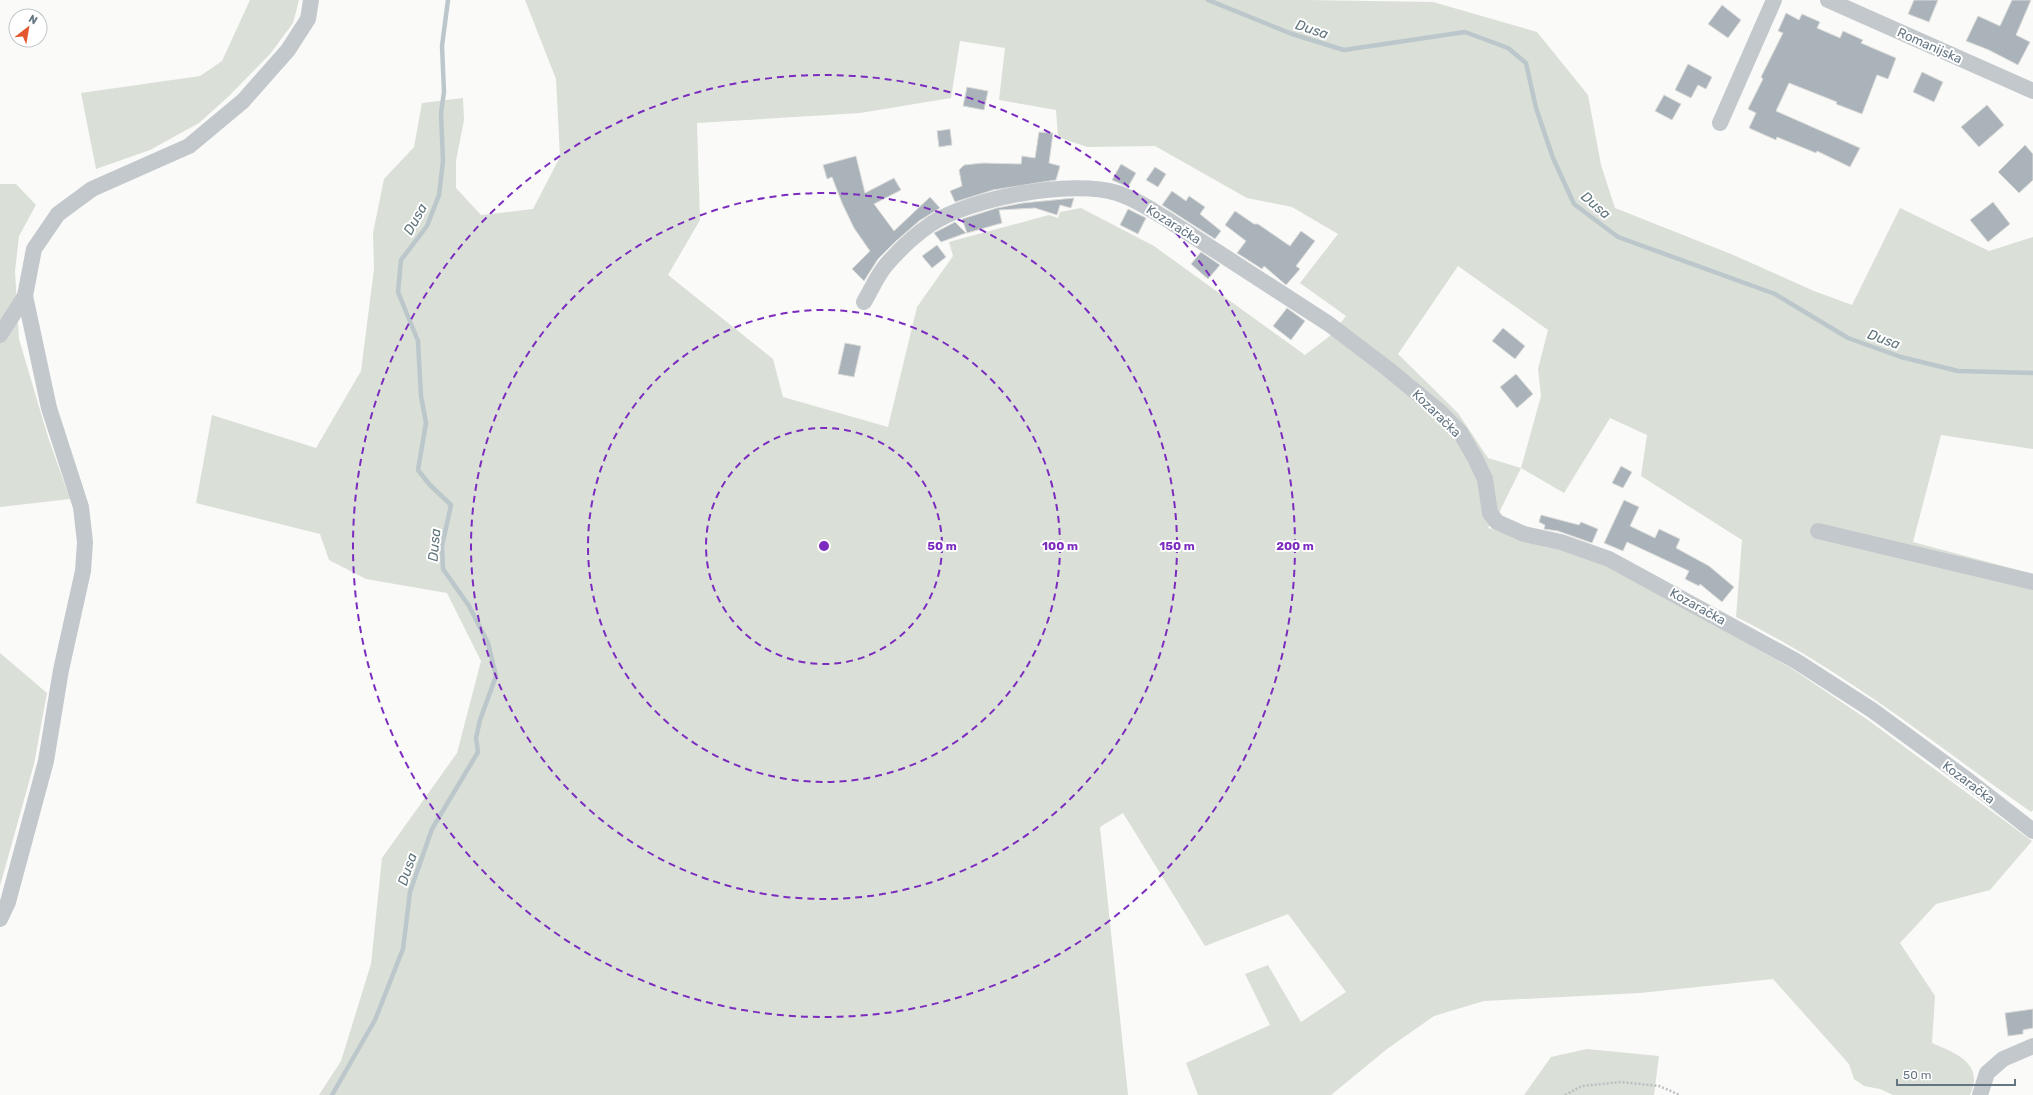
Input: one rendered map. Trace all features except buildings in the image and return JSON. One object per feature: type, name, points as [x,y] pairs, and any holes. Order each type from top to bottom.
[{"type":"street","points":[[0,336],[25,296],[34,249],[58,214],[92,189],[189,146],[243,102],[288,50],[308,19],[311,0]]},
{"type":"street","points":[[1720,123],[1774,0]]},
{"type":"street","name":"Romanijska","points":[[1828,0],[2033,91]]},
{"type":"street","name":"Kozaračka","points":[[864,302],[886,266],[910,241],[931,224],[970,206],[1008,196],[1073,188],[1094,188],[1117,193],[1137,202],[1165,218],[1328,324],[1388,369],[1440,412],[1460,432],[1476,458],[1485,479],[1490,513],[1497,522],[1524,534],[1560,542],[1609,559],[1796,661],[1872,710],[1969,781],[2033,831]]},
{"type":"street","points":[[0,919],[8,902],[46,761],[61,670],[83,571],[85,542],[81,506],[49,408],[25,296]]},
{"type":"street","points":[[1818,530],[2033,582]]},
{"type":"street","points":[[1980,1095],[1987,1073],[2003,1059],[2033,1046]]},
{"type":"path","points":[[1565,1095],[1582,1086],[1622,1082],[1660,1086],[1680,1095]]},
{"type":"shaded area","points":[[250,0],[299,0],[293,23],[271,53],[229,96],[199,123],[150,150],[96,169],[81,93],[200,76],[222,61]]},
{"type":"shaded area","points":[[525,0],[1306,0],[1433,2],[1537,32],[1588,95],[1601,165],[1615,208],[1731,254],[1814,291],[1852,305],[1900,208],[1989,251],[2033,237],[2033,449],[1941,435],[1913,542],[2033,574],[2033,810],[2031,812],[1887,708],[1851,684],[1813,660],[1736,617],[1742,540],[1641,476],[1647,435],[1610,418],[1564,493],[1521,468],[1498,515],[1488,528],[1581,551],[1791,668],[1868,720],[2032,841],[1990,890],[1936,904],[1900,943],[1935,996],[1932,1043],[1953,1052],[1970,1066],[1974,1080],[1970,1095],[1893,1095],[1880,1089],[1864,1086],[1854,1079],[1849,1064],[1773,979],[1640,993],[1484,1001],[1434,1016],[1387,1049],[1331,1095],[1198,1095],[1186,1063],[1270,1025],[1245,974],[1268,965],[1301,1022],[1346,992],[1288,914],[1205,946],[1123,813],[1100,827],[1128,1095],[319,1095],[341,1061],[371,964],[382,858],[457,753],[481,661],[447,593],[366,579],[329,560],[320,534],[196,503],[212,415],[316,448],[361,371],[374,269],[373,233],[384,179],[414,147],[422,103],[463,98],[464,120],[456,161],[456,188],[481,215],[533,209],[560,157],[556,79]],"holes":[[[960,41],[1005,48],[999,100],[1056,110],[1058,137],[1087,147],[1155,146],[1247,198],[1292,207],[1338,234],[1300,283],[1346,316],[1331,335],[1305,355],[1154,246],[1081,208],[1060,212],[1058,218],[1049,215],[949,242],[953,256],[917,307],[888,427],[783,397],[773,359],[668,275],[700,220],[697,123],[860,113],[951,98]],[[1458,266],[1548,330],[1538,369],[1541,396],[1521,468],[1488,458],[1458,413],[1398,354]]]},
{"type":"shaded area","points":[[0,184],[16,184],[36,205],[19,236],[15,271],[19,339],[48,437],[70,499],[0,507]]},
{"type":"shaded area","points":[[0,653],[47,693],[34,764],[0,886]]},
{"type":"shaded area","points":[[1587,1049],[1659,1056],[1654,1095],[1524,1095],[1551,1057]]},
{"type":"waterway","name":"Dusa","points":[[332,1095],[375,1020],[403,949],[410,892],[432,829],[478,752],[476,738],[480,720],[496,676],[488,643],[469,606],[443,569],[442,546],[451,505],[429,484],[418,470],[426,423],[421,396],[418,341],[398,292],[401,260],[427,226],[439,195],[443,161],[441,113],[444,92],[442,46],[448,0]]},
{"type":"waterway","name":"Dusa","points":[[1208,0],[1292,34],[1344,50],[1465,32],[1508,48],[1526,63],[1536,108],[1553,158],[1574,204],[1618,237],[1775,294],[1848,338],[1901,357],[1958,371],[2033,373]]}]
